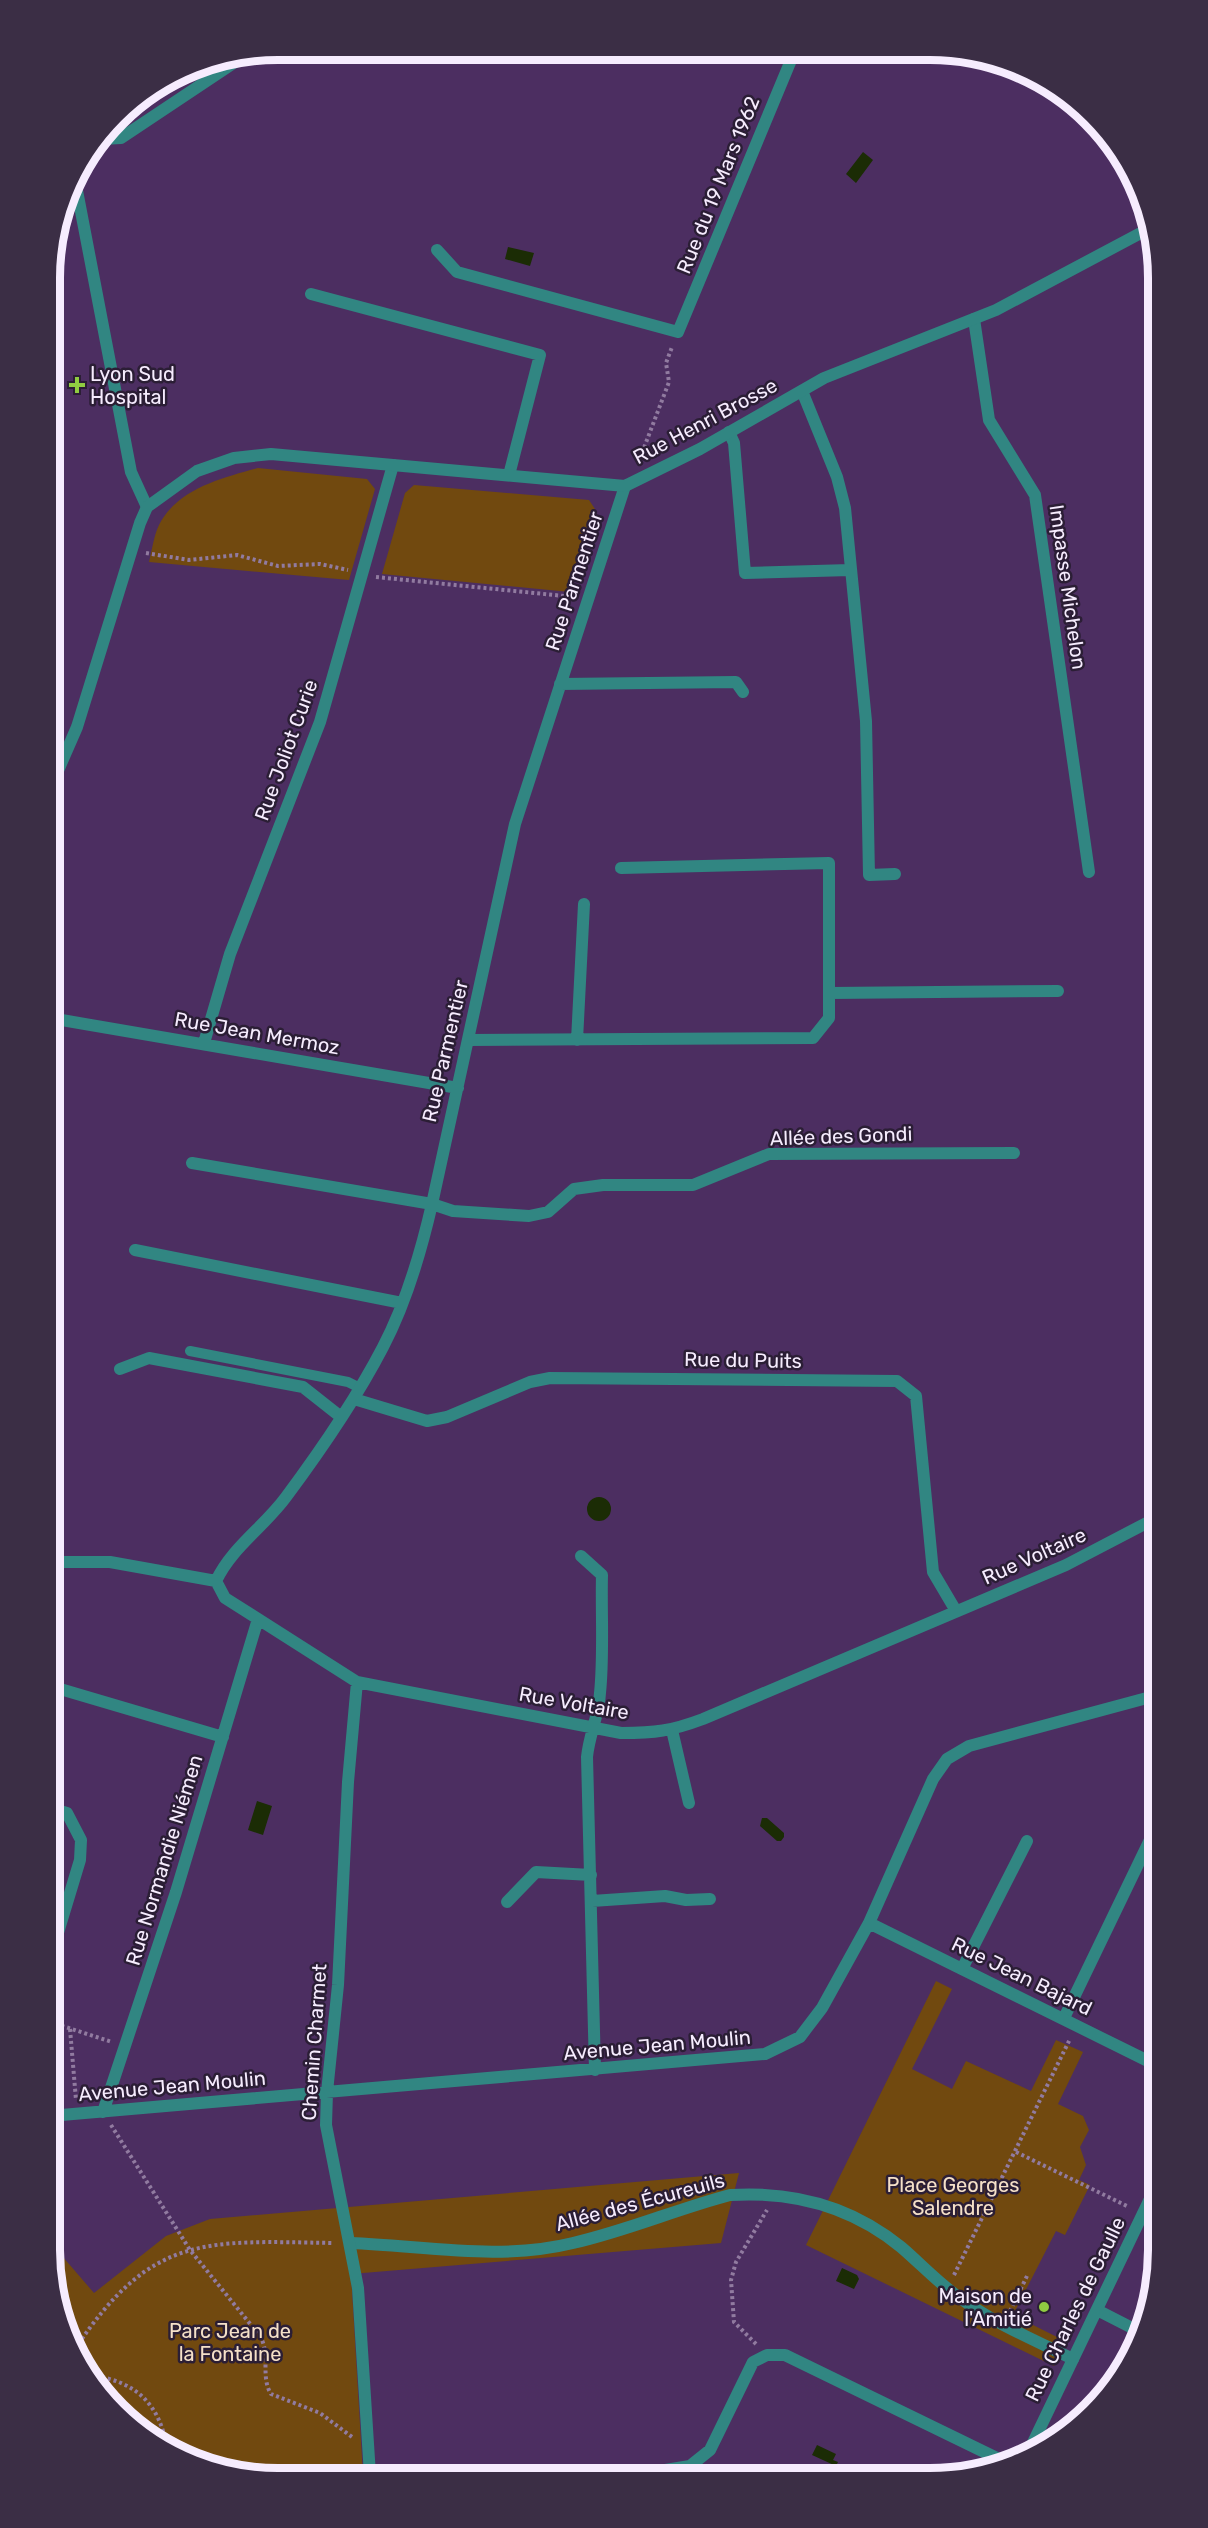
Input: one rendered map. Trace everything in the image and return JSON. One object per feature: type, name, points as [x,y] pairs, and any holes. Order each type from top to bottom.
[{"type":"street","name":"Rue du 19 Mars 1962","points":[[678,332],[791,60]]},
{"type":"street","points":[[110,139],[122,138],[231,65]]},
{"type":"street","points":[[60,766],[77,727],[140,523],[147,507],[131,472],[77,193]]},
{"type":"street","name":"Rue Henri Brosse","points":[[147,507],[196,471],[234,458],[271,454],[626,486],[729,432],[824,378],[996,310],[1143,231]]},
{"type":"street","points":[[437,250],[457,272],[678,332]]},
{"type":"street","points":[[311,294],[540,355],[509,475]]},
{"type":"street","name":"Impasse Michelon","points":[[974,319],[989,420],[1035,495],[1089,872]]},
{"type":"street","points":[[802,391],[837,477],[842,498],[866,721],[869,875],[895,874]]},
{"type":"street","points":[[729,432],[734,443],[745,573],[850,570]]},
{"type":"street","name":"Rue Joliot Curie","points":[[204,1043],[230,954],[320,722],[393,465]]},
{"type":"street","name":"Rue Parmentier","points":[[216,1581],[224,1563],[285,1500],[341,1417],[384,1346],[402,1303],[424,1240],[515,824],[626,486]]},
{"type":"street","points":[[560,684],[736,682],[743,692]]},
{"type":"street","points":[[468,1040],[813,1038],[829,1018],[829,863],[621,868]]},
{"type":"street","points":[[577,1040],[584,904]]},
{"type":"street","points":[[830,993],[1058,991]]},
{"type":"street","name":"Rue Jean Mermoz","points":[[60,1020],[458,1088]]},
{"type":"street","name":"Allée des Gondi","points":[[192,1163],[432,1204],[453,1211],[529,1216],[548,1212],[574,1189],[603,1185],[693,1185],[769,1154],[1014,1153]]},
{"type":"street","points":[[135,1250],[402,1303]]},
{"type":"street","points":[[120,1370],[149,1358],[303,1387],[341,1417]]},
{"type":"street","name":"Rue du Puits","points":[[357,1393],[427,1421],[447,1417],[530,1382],[550,1378],[897,1382],[916,1396],[933,1572],[956,1611]]},
{"type":"street","name":"Rue Voltaire","points":[[216,1581],[225,1598],[357,1682],[621,1733],[672,1731],[1066,1565],[1148,1522]]},
{"type":"street","points":[[581,1556],[602,1575],[600,1694],[594,1728],[588,1742],[587,1757],[595,2070]]},
{"type":"street","points":[[60,1562],[110,1562],[216,1581]]},
{"type":"street","name":"Rue Normandie Niémen","points":[[104,2112],[176,1892],[258,1619]]},
{"type":"street","name":"Chemin Charmet","points":[[357,1682],[348,1782],[338,1985],[327,2092],[327,2133],[351,2243],[358,2288],[369,2468]]},
{"type":"street","points":[[60,1689],[223,1737]]},
{"type":"street","name":"Avenue Jean Moulin","points":[[60,2115],[765,2054],[800,2037],[822,2008],[869,1923],[933,1779],[947,1759],[969,1746],[1148,1698]]},
{"type":"street","points":[[672,1731],[688,1803]]},
{"type":"street","points":[[60,1811],[67,1813],[81,1840],[80,1860],[60,1926]]},
{"type":"street","points":[[962,1969],[1028,1841]]},
{"type":"street","points":[[1064,2018],[1148,1843]]},
{"type":"street","points":[[507,1902],[536,1872],[591,1875]]},
{"type":"street","points":[[592,1901],[665,1896],[686,1900],[710,1899]]},
{"type":"street","name":"Rue Jean Bajard","points":[[869,1923],[1148,2061]]},
{"type":"street","name":"Allée des Écureuils","points":[[351,2243],[463,2252],[529,2250],[572,2244],[730,2195],[777,2194],[826,2204],[861,2219],[902,2248],[947,2289],[1004,2325],[1073,2360]]},
{"type":"street","name":"Rue Charles de Gaulle","points":[[1033,2442],[1148,2203]]},
{"type":"street","points":[[1097,2310],[1133,2328]]},
{"type":"street","points":[[678,2468],[690,2466],[710,2451],[753,2362],[767,2355],[785,2355],[996,2458]]},
{"type":"lane","points":[[190,1351],[348,1382],[357,1393]]},
{"type":"path","points":[[642,453],[669,382],[666,363],[678,332]]},
{"type":"path","points":[[947,2289],[1016,2152],[1076,2025]]},
{"type":"path","points":[[60,2026],[125,2046]]},
{"type":"path","points":[[70,2029],[77,2114]]},
{"type":"path","points":[[104,2112],[190,2250],[260,2336],[267,2354],[267,2387],[271,2394],[320,2413],[368,2451]]},
{"type":"path","points":[[1016,2152],[1143,2214]]},
{"type":"path","points":[[767,2355],[734,2322],[731,2280],[736,2262],[777,2194]]},
{"type":"path","points":[[80,2342],[97,2318],[143,2271],[190,2250],[204,2245],[270,2241],[351,2243]]},
{"type":"path","points":[[1004,2325],[1027,2276]]},
{"type":"path","points":[[102,2379],[119,2381],[147,2401],[158,2416],[163,2435]]},
{"type":"green space","points":[[258,468],[367,479],[375,489],[349,580],[149,562],[159,525],[177,502],[216,481]]},
{"type":"green space","points":[[414,485],[589,500],[595,509],[570,592],[382,574],[405,493]]},
{"type":"green space","name":"Place Georges Salendre","points":[[936,1981],[952,1989],[912,2069],[952,2089],[966,2061],[1031,2091],[1056,2040],[1083,2052],[1058,2104],[1083,2116],[1089,2130],[1080,2147],[1086,2165],[1079,2180],[1090,2185],[1065,2235],[1056,2231],[1013,2315],[1067,2342],[1054,2366],[806,2245]]},
{"type":"green space","name":"Parc Jean de la Fontaine","points":[[739,2173],[721,2243],[351,2274],[363,2468],[263,2468],[221,2461],[181,2446],[134,2414],[105,2383],[89,2359],[67,2307],[60,2254],[94,2293],[166,2236],[210,2219]]},
{"type":"shaded area","points":[[863,152],[873,160],[856,183],[846,174]]},
{"type":"shaded area","points":[[508,247],[534,253],[530,266],[505,259]]},
{"type":"shaded area","points":[[599,1497],[608,1500],[611,1509],[608,1518],[599,1521],[590,1518],[587,1509],[590,1500]]},
{"type":"shaded area","points":[[257,1801],[272,1806],[263,1835],[248,1830]]},
{"type":"shaded area","points":[[762,1818],[767,1818],[784,1833],[781,1841],[777,1841],[760,1826]]},
{"type":"shaded area","points":[[842,2268],[857,2275],[859,2279],[854,2289],[836,2281]]},
{"type":"shaded area","points":[[817,2445],[836,2454],[833,2460],[838,2462],[836,2466],[812,2455]]},
{"type":"place","name":"Lyon Sud Hospital","points":[[77,385]]},
{"type":"place","name":"Maison de l'Amitié","points":[[1044,2307]]}]
